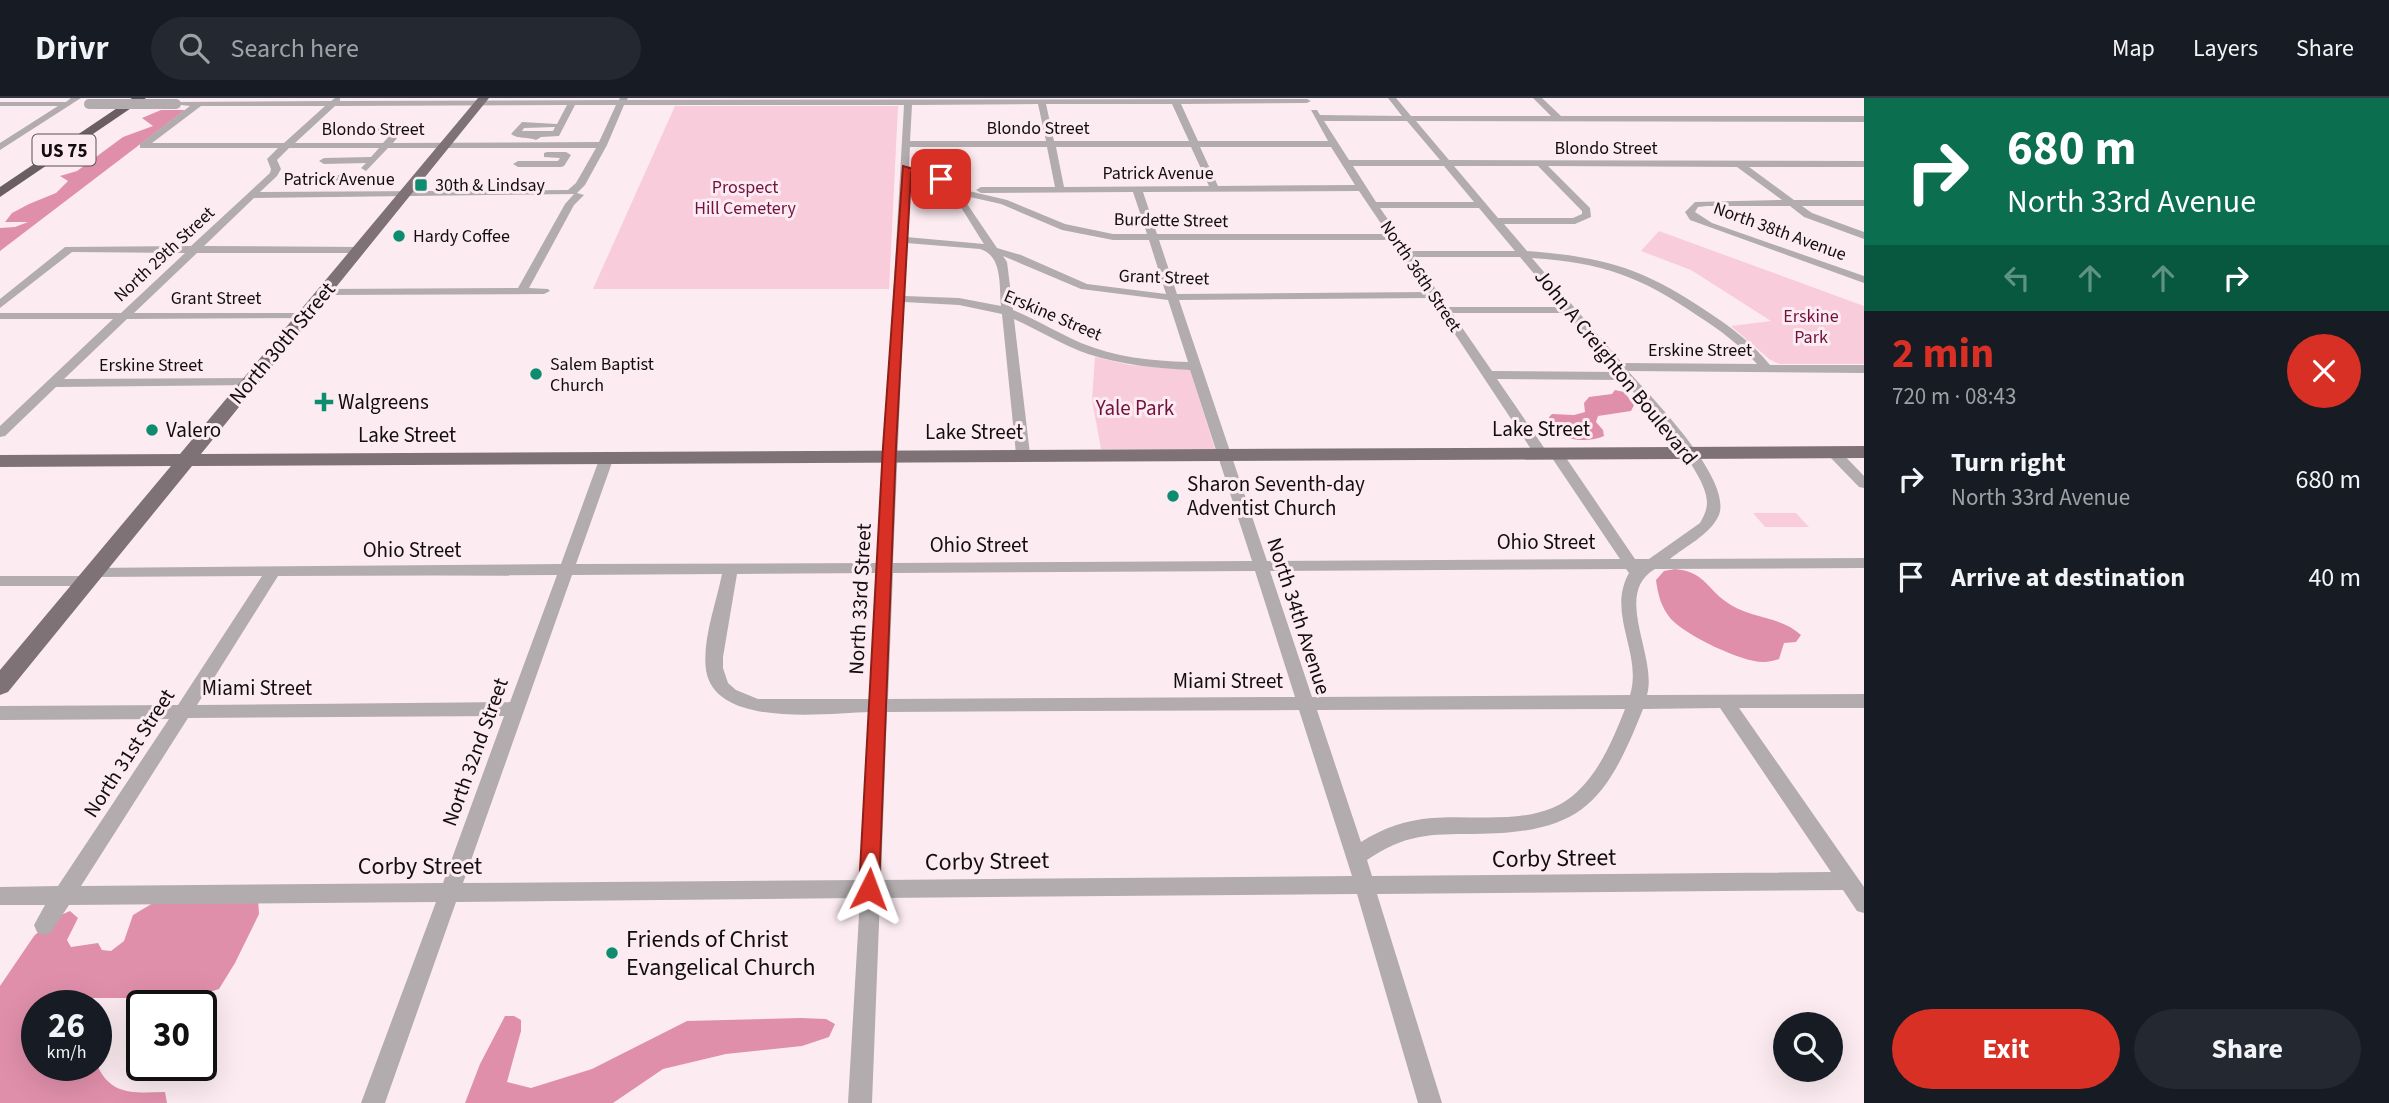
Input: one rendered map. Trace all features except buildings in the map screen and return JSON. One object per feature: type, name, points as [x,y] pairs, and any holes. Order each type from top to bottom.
[{"type":"highway","name":"US 75","points":[[0,179],[133,100]]},
{"type":"highway","name":"US 75","points":[[0,194],[133,100]]},
{"type":"main road","name":"North 30th Street","points":[[0,686],[482,100]]},
{"type":"main road","name":"Lake Street","points":[[0,461],[1223,453],[1864,453]]},
{"type":"street","points":[[0,147],[77,98]]},
{"type":"street","name":"John A Creighton Boulevard","points":[[1392,98],[1623,372],[1688,452],[1711,486],[1716,497],[1716,511],[1705,526],[1654,562],[1633,569]]},
{"type":"street","points":[[1536,98],[1559,118]]},
{"type":"street","points":[[0,104],[482,100],[572,103],[623,100],[1306,100]]},
{"type":"street","points":[[522,290],[603,145],[623,100]]},
{"type":"street","name":"North 33rd Street","points":[[860,1103],[877,706],[908,144],[908,100]]},
{"type":"street","points":[[1041,100],[1060,189]]},
{"type":"street","points":[[1175,100],[1215,189]]},
{"type":"street","name":"North 36th Street","points":[[1306,100],[1488,375],[1633,569]]},
{"type":"street","name":"Blondo Street","points":[[203,101],[143,146],[603,145]]},
{"type":"street","name":"North 29th Street","points":[[0,433],[275,172],[271,160],[335,101]]},
{"type":"street","points":[[562,125],[522,125],[515,134],[556,134],[562,125],[572,103]]},
{"type":"street","points":[[1318,118],[1864,119]]},
{"type":"street","points":[[324,161],[368,164],[400,129],[340,130]]},
{"type":"street","points":[[524,155],[538,134]]},
{"type":"street","name":"Blondo Street","points":[[908,144],[1336,144]]},
{"type":"street","name":"Blondo Street","points":[[1347,163],[1864,164]]},
{"type":"street","points":[[1496,221],[1575,221],[1587,215],[1587,210],[1541,164]]},
{"type":"street","points":[[1740,164],[1817,220],[1864,236]]},
{"type":"street","points":[[906,168],[941,179],[954,190],[995,249],[1005,272],[1023,454]]},
{"type":"street","points":[[304,178],[379,178]]},
{"type":"street","points":[[345,195],[360,179]]},
{"type":"street","name":"Patrick Avenue","points":[[954,190],[1362,188]]},
{"type":"street","name":"North 34th Avenue","points":[[1137,189],[1356,856]]},
{"type":"street","name":"Burdette Street","points":[[954,190],[1004,202],[1076,231],[1113,237],[1395,237]]},
{"type":"street","name":"Patrick Avenue","points":[[251,195],[574,194]]},
{"type":"street","name":"North 38th Avenue","points":[[1791,203],[1707,203],[1695,205],[1690,209],[1695,218],[1708,225],[1864,280]]},
{"type":"street","points":[[1791,203],[1864,203]]},
{"type":"street","points":[[1373,205],[1483,205]]},
{"type":"street","name":"Grant Street","points":[[902,240],[953,242],[995,249],[1086,287],[1127,295],[1434,295]]},
{"type":"street","points":[[0,305],[69,249],[359,250]]},
{"type":"street","points":[[1406,254],[1524,255],[1591,261],[1645,277],[1729,331],[1766,368]]},
{"type":"street","points":[[324,292],[501,292],[550,291],[522,290],[501,292]]},
{"type":"street","name":"Erskine Street","points":[[898,299],[953,300],[1009,313],[1101,354],[1139,362],[1194,366]]},
{"type":"street","points":[[1444,310],[1570,310]]},
{"type":"street","name":"Grant Street","points":[[0,316],[305,316]]},
{"type":"street","name":"Erskine Street","points":[[1488,375],[1766,368],[1864,369]]},
{"type":"street","name":"Erskine Street","points":[[53,383],[250,382]]},
{"type":"street","points":[[1833,452],[1864,484]]},
{"type":"street","name":"North 32nd Street","points":[[373,1103],[607,457]]},
{"type":"street","points":[[1654,562],[1864,563]]},
{"type":"street","name":"Ohio Street","points":[[0,581],[274,572],[731,568],[1261,565],[1633,569]]},
{"type":"street","name":"Miami Street","points":[[731,568],[712,665],[720,687],[739,701],[758,706],[1864,701]]},
{"type":"street","points":[[1430,1103],[1356,856],[1383,838],[1409,829],[1521,824],[1560,814],[1580,802],[1602,773],[1636,701],[1642,679],[1640,653],[1631,624],[1628,602],[1633,569]]},
{"type":"street","name":"North 31st Street","points":[[44,925],[274,572]]},
{"type":"street","points":[[1724,700],[1864,904]]},
{"type":"street","name":"Miami Street","points":[[0,713],[514,709]]},
{"type":"street","name":"Corby Street","points":[[0,896],[1849,881]]},
{"type":"green space","name":"Prospect Hill Cemetery","points":[[675,106],[898,106],[889,289],[593,289]]},
{"type":"green space","name":"Erskine Park","points":[[1659,231],[1864,306],[1864,364],[1779,364],[1769,359],[1731,326],[1771,321],[1691,270],[1641,251]]},
{"type":"green space","name":"Yale Park","points":[[1095,357],[1130,365],[1190,370],[1215,449],[1101,449],[1092,400]]},
{"type":"green space","points":[[1753,513],[1796,513],[1809,527],[1765,527]]},
{"type":"shaded area","points":[[161,110],[185,110],[0,251],[0,228],[15,227],[28,222],[5,222],[12,213],[56,193],[68,181],[60,176],[77,171],[123,137],[153,126],[142,118]]},
{"type":"shaded area","points":[[1615,390],[1624,392],[1634,405],[1631,411],[1598,416],[1596,422],[1603,430],[1604,436],[1579,440],[1563,436],[1551,425],[1549,417],[1552,414],[1574,415],[1585,412],[1584,403],[1589,397],[1612,394]]},
{"type":"shaded area","points":[[1675,569],[1698,576],[1734,607],[1783,624],[1801,635],[1796,642],[1784,643],[1779,659],[1766,662],[1743,658],[1701,640],[1671,619],[1661,601],[1656,580],[1664,571]]},
{"type":"shaded area","points":[[258,898],[259,914],[235,963],[216,990],[126,990],[126,998],[112,998],[112,990],[21,990],[21,1081],[108,1081],[115,1087],[133,1092],[165,1092],[167,1103],[0,1103],[0,986],[34,936],[52,919],[70,911],[78,918],[67,940],[71,947],[98,943],[102,950],[111,951],[124,941],[133,915],[153,903]]},
{"type":"shaded area","points":[[505,1016],[514,1016],[521,1020],[521,1031],[507,1082],[531,1088],[592,1069],[687,1021],[801,1018],[826,1019],[835,1024],[829,1037],[802,1046],[726,1054],[663,1069],[613,1103],[465,1103],[480,1064]]},
{"type":"place","name":"30th & Lindsay","points":[[421,185]]},
{"type":"place","name":"Hardy Coffee","points":[[399,236]]},
{"type":"place","name":"Salem Baptist Church","points":[[536,374]]},
{"type":"place","name":"Walgreens","points":[[324,402]]},
{"type":"place","name":"Valero","points":[[152,430]]},
{"type":"place","name":"Sharon Seventh-day Adventist Church","points":[[1173,496]]},
{"type":"place","name":"Friends of Christ Evangelical Church","points":[[612,953]]},
{"type":"route","points":[[869,889],[906,168],[941,179]]}]
